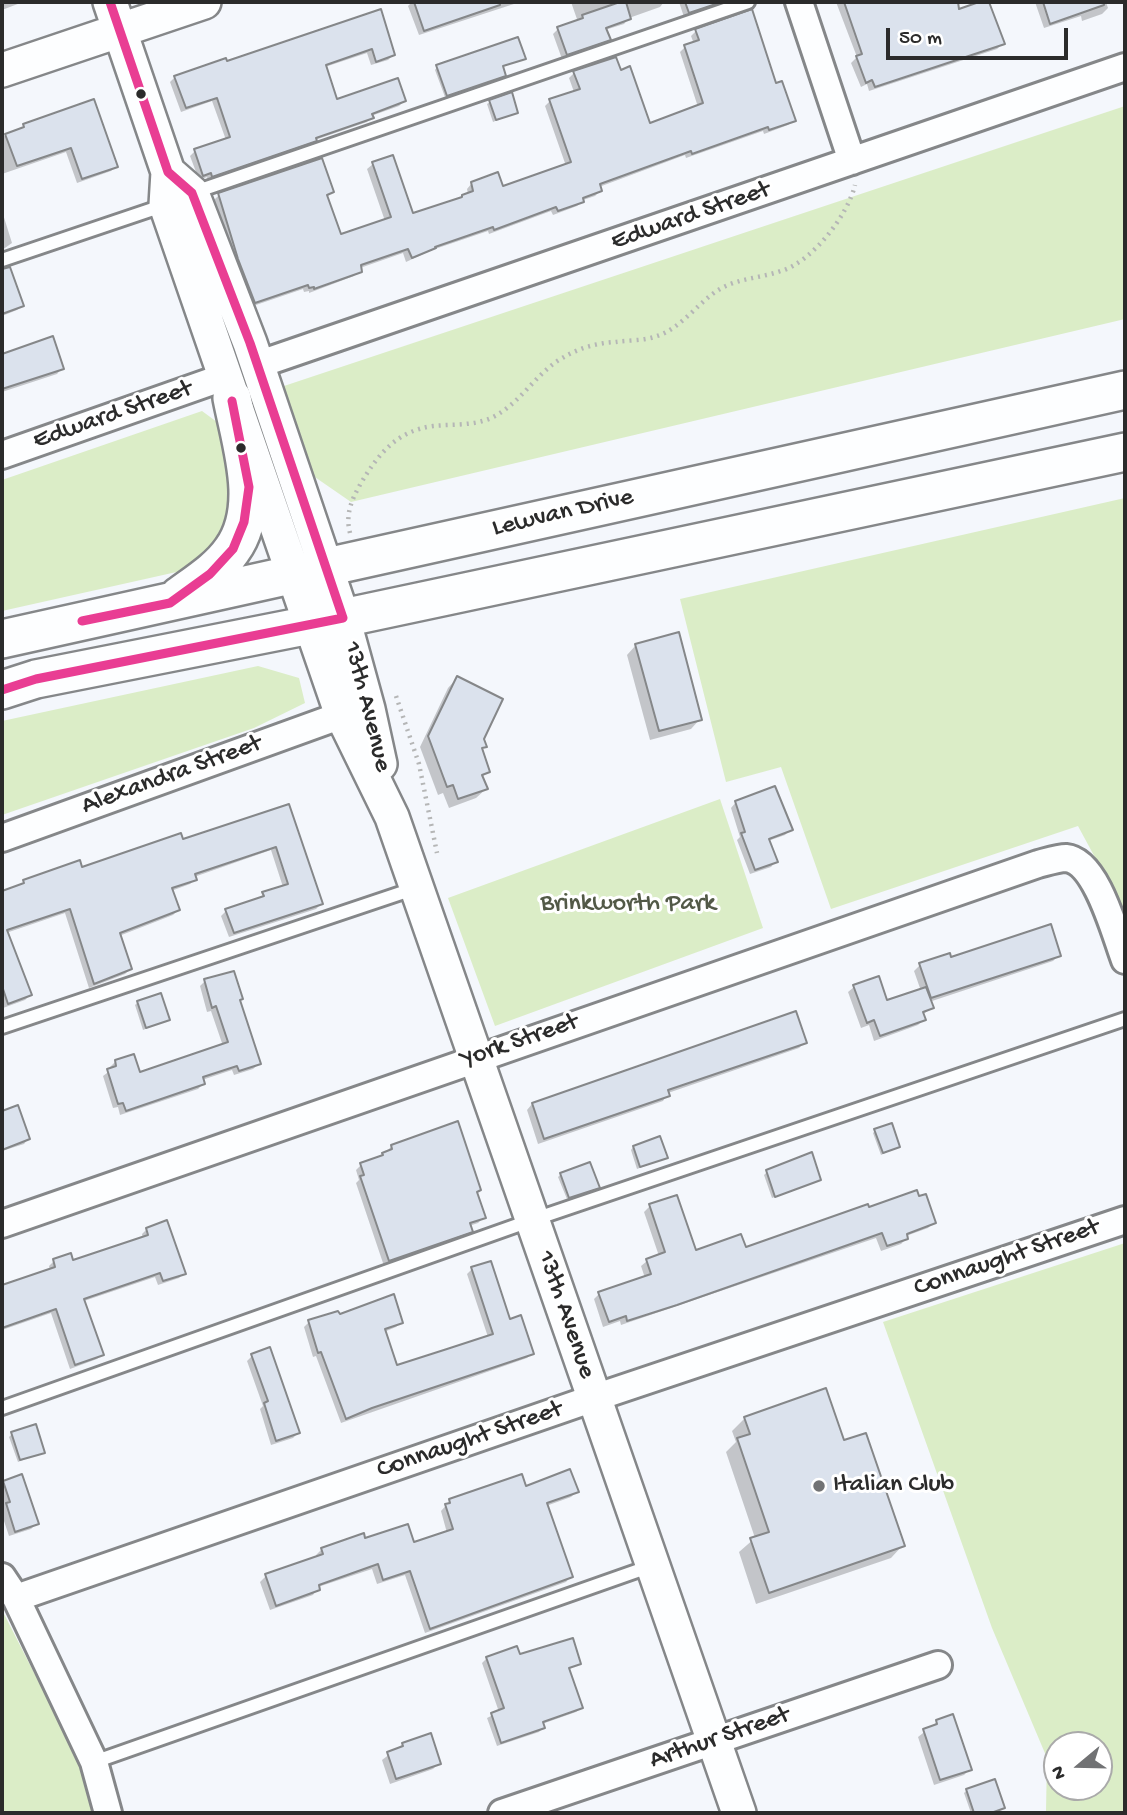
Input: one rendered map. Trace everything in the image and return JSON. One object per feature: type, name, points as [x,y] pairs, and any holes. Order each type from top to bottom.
[{"type":"main road","points":[[170,603],[220,564],[233,549],[244,522],[249,487],[228,388]]},
{"type":"main road","name":"Lewvan Drive","points":[[2,639],[1125,390]]},
{"type":"main road","name":"Lewvan Drive","points":[[2,690],[36,680],[1125,452]]},
{"type":"street","points":[[2,71],[115,16],[204,2]]},
{"type":"street","points":[[799,2],[852,161]]},
{"type":"street","name":"13th Avenue","points":[[115,16],[176,190],[228,388],[310,571]]},
{"type":"street","name":"Edward Street","points":[[257,365],[1125,67]]},
{"type":"street","name":"13th Avenue","points":[[176,190],[257,365],[310,571],[326,621],[368,709],[392,817],[739,1813]]},
{"type":"street","name":"Edward Street","points":[[2,455],[228,388]]},
{"type":"street","name":"13th Avenue","points":[[326,621],[342,715],[392,817]]},
{"type":"street","name":"Alexandra Street","points":[[2,838],[342,715]]},
{"type":"street","name":"York Street","points":[[2,1224],[1038,864],[1066,858],[1083,866],[1096,884],[1125,960]]},
{"type":"street","name":"Connaught Street","points":[[9,1588],[594,1398],[1125,1220]]},
{"type":"street","points":[[9,1588],[94,1762],[108,1813]]},
{"type":"street","name":"Arthur Street","points":[[502,1813],[938,1665]]},
{"type":"lane","points":[[2,260],[176,190],[748,2]]},
{"type":"lane","points":[[2,1027],[416,888]]},
{"type":"lane","points":[[2,1408],[532,1220],[1125,1019]]},
{"type":"lane","points":[[94,1762],[652,1566]]},
{"type":"path","points":[[348,526],[349,508],[377,457],[386,447],[407,434],[434,426],[482,422],[519,398],[554,363],[564,357],[587,347],[658,336],[719,289],[731,283],[785,270],[805,257],[823,242],[849,204],[855,187],[852,161]]},
{"type":"green space","points":[[1125,106],[1125,319],[351,502],[309,473],[284,386]]},
{"type":"green space","points":[[202,411],[221,425],[235,486],[221,540],[190,569],[2,611],[2,480]]},
{"type":"green space","points":[[1125,498],[1125,913],[1078,826],[831,909],[781,767],[726,782],[680,599]]},
{"type":"green space","points":[[258,666],[299,678],[305,703],[254,728],[2,815],[2,721]]},
{"type":"green space","name":"Brinkworth Park","points":[[720,799],[763,928],[495,1026],[448,898]]},
{"type":"green space","points":[[1125,1243],[1125,1813],[1039,1813],[1046,1811],[1046,1801],[1113,1801],[1113,1731],[1043,1731],[1043,1749],[992,1628],[883,1322]]},
{"type":"green space","points":[[2,1610],[78,1759],[92,1813],[2,1813]]},
{"type":"building","points":[[414,2],[500,2],[500,5],[424,31]]},
{"type":"building","points":[[626,2],[631,19],[606,28],[611,40],[567,55],[557,27]]},
{"type":"building","points":[[685,2],[722,2],[689,13]]},
{"type":"building","points":[[844,2],[958,2],[959,9],[979,2],[989,2],[1005,44],[875,87],[872,80],[866,83],[856,56],[862,54]]},
{"type":"building","points":[[1043,2],[1104,2],[1104,5],[1050,24]]},
{"type":"building","points":[[381,9],[395,55],[376,62],[372,49],[326,65],[337,99],[398,78],[406,101],[372,114],[374,118],[316,138],[317,141],[212,177],[211,173],[203,176],[194,149],[230,137],[217,98],[186,108],[174,76]]},
{"type":"building","points":[[752,9],[776,83],[782,81],[796,121],[769,130],[768,127],[692,154],[691,151],[600,184],[602,191],[583,198],[584,202],[558,211],[556,207],[494,230],[493,227],[412,258],[408,249],[361,265],[362,272],[314,289],[308,285],[255,303],[218,193],[322,158],[334,192],[327,195],[341,234],[391,217],[372,162],[393,155],[413,213],[462,197],[473,191],[471,182],[498,172],[503,186],[571,162],[549,99],[580,89],[573,71],[616,57],[621,70],[630,66],[650,123],[703,103],[684,45],[699,40],[695,29]]},
{"type":"building","points":[[518,37],[526,59],[503,66],[506,76],[447,96],[436,65]]},
{"type":"building","points":[[512,92],[518,113],[496,120],[489,100]]},
{"type":"building","points":[[94,99],[118,167],[82,179],[71,148],[17,166],[5,134],[24,127],[23,124]]},
{"type":"building","points":[[10,267],[24,306],[2,314],[2,269]]},
{"type":"building","points":[[53,336],[64,369],[2,389],[2,354]]},
{"type":"building","points":[[679,632],[702,720],[659,731],[635,644]]},
{"type":"building","points":[[457,676],[503,699],[484,739],[487,747],[482,748],[490,772],[482,775],[488,789],[458,799],[453,785],[447,787],[428,736]]},
{"type":"building","points":[[775,786],[793,830],[769,839],[778,862],[755,870],[741,833],[745,832],[735,801]]},
{"type":"building","points":[[289,804],[323,904],[234,933],[225,909],[264,896],[262,892],[288,884],[276,847],[195,874],[197,880],[172,888],[180,910],[120,933],[132,969],[94,984],[70,909],[7,930],[32,995],[8,1004],[2,986],[2,891],[24,883],[23,880],[80,860],[82,867],[181,833],[183,839]]},
{"type":"building","points":[[1051,924],[1061,956],[931,998],[919,963],[950,953],[951,957]]},
{"type":"building","points":[[234,971],[243,999],[240,1000],[261,1064],[239,1071],[237,1066],[203,1077],[205,1084],[126,1111],[123,1103],[118,1104],[107,1069],[116,1066],[115,1060],[134,1054],[140,1072],[228,1042],[216,1006],[212,1008],[204,979]]},
{"type":"building","points":[[879,976],[887,1000],[926,987],[934,1008],[923,1012],[926,1020],[880,1036],[874,1020],[867,1023],[853,985]]},
{"type":"building","points":[[161,993],[170,1020],[146,1028],[137,1001]]},
{"type":"building","points":[[796,1011],[807,1043],[668,1090],[670,1096],[544,1139],[532,1103]]},
{"type":"building","points":[[18,1105],[30,1139],[2,1150],[2,1111]]},
{"type":"building","points":[[458,1121],[481,1190],[477,1192],[486,1218],[470,1223],[473,1232],[389,1261],[360,1176],[364,1175],[360,1163],[383,1155],[382,1153],[392,1149],[391,1145]]},
{"type":"building","points":[[892,1123],[900,1147],[883,1153],[874,1129]]},
{"type":"building","points":[[660,1136],[668,1158],[640,1167],[633,1146]]},
{"type":"building","points":[[812,1152],[821,1180],[775,1197],[766,1170]]},
{"type":"building","points":[[590,1162],[600,1188],[569,1198],[560,1173]]},
{"type":"building","points":[[917,1190],[919,1196],[926,1194],[936,1223],[907,1234],[908,1239],[887,1246],[882,1233],[677,1305],[627,1321],[626,1316],[609,1322],[598,1292],[651,1274],[646,1259],[665,1252],[649,1204],[677,1195],[696,1250],[741,1234],[746,1247],[868,1204],[869,1207]]},
{"type":"building","points":[[167,1220],[186,1274],[163,1281],[160,1273],[84,1299],[104,1355],[75,1365],[56,1309],[2,1328],[2,1285],[55,1267],[53,1259],[71,1253],[73,1260],[148,1235],[146,1228]]},
{"type":"building","points":[[491,1261],[510,1319],[521,1315],[534,1354],[346,1419],[321,1352],[318,1353],[308,1320],[338,1311],[340,1314],[394,1294],[403,1323],[385,1329],[397,1365],[447,1349],[493,1334],[471,1267]]},
{"type":"building","points":[[270,1347],[300,1433],[276,1441],[264,1403],[268,1401],[251,1354]]},
{"type":"building","name":"Italian Club","points":[[826,1388],[844,1440],[866,1433],[905,1546],[769,1593],[750,1538],[769,1532],[737,1438],[750,1434],[744,1417]]},
{"type":"building","points":[[36,1424],[45,1453],[20,1460],[11,1432]]},
{"type":"building","points":[[570,1469],[579,1492],[547,1503],[573,1577],[430,1629],[410,1571],[383,1580],[378,1564],[319,1585],[320,1590],[276,1606],[265,1574],[323,1554],[321,1548],[364,1533],[365,1538],[408,1524],[414,1542],[453,1529],[445,1504],[450,1503],[449,1499],[522,1474],[526,1486]]},
{"type":"building","points":[[22,1474],[39,1524],[15,1532],[6,1503],[10,1502],[3,1481]]},
{"type":"building","points":[[573,1638],[581,1664],[569,1668],[583,1708],[543,1722],[545,1728],[501,1743],[491,1713],[504,1708],[486,1657],[517,1646],[520,1654]]},
{"type":"building","points":[[953,1714],[972,1770],[940,1780],[923,1729],[937,1724],[936,1720]]},
{"type":"building","points":[[431,1733],[441,1764],[396,1779],[387,1752],[403,1746],[402,1743]]},
{"type":"building","points":[[995,1779],[1005,1808],[991,1813],[974,1813],[966,1789]]},
{"type":"transit line","points":[[2,690],[36,679],[343,618],[250,343],[192,193],[168,172],[110,2]]},
{"type":"transit line","points":[[82,621],[170,603],[210,574],[233,549],[244,522],[249,487],[232,401]]},
{"type":"place","name":"Italian Club","points":[[819,1486]]}]
